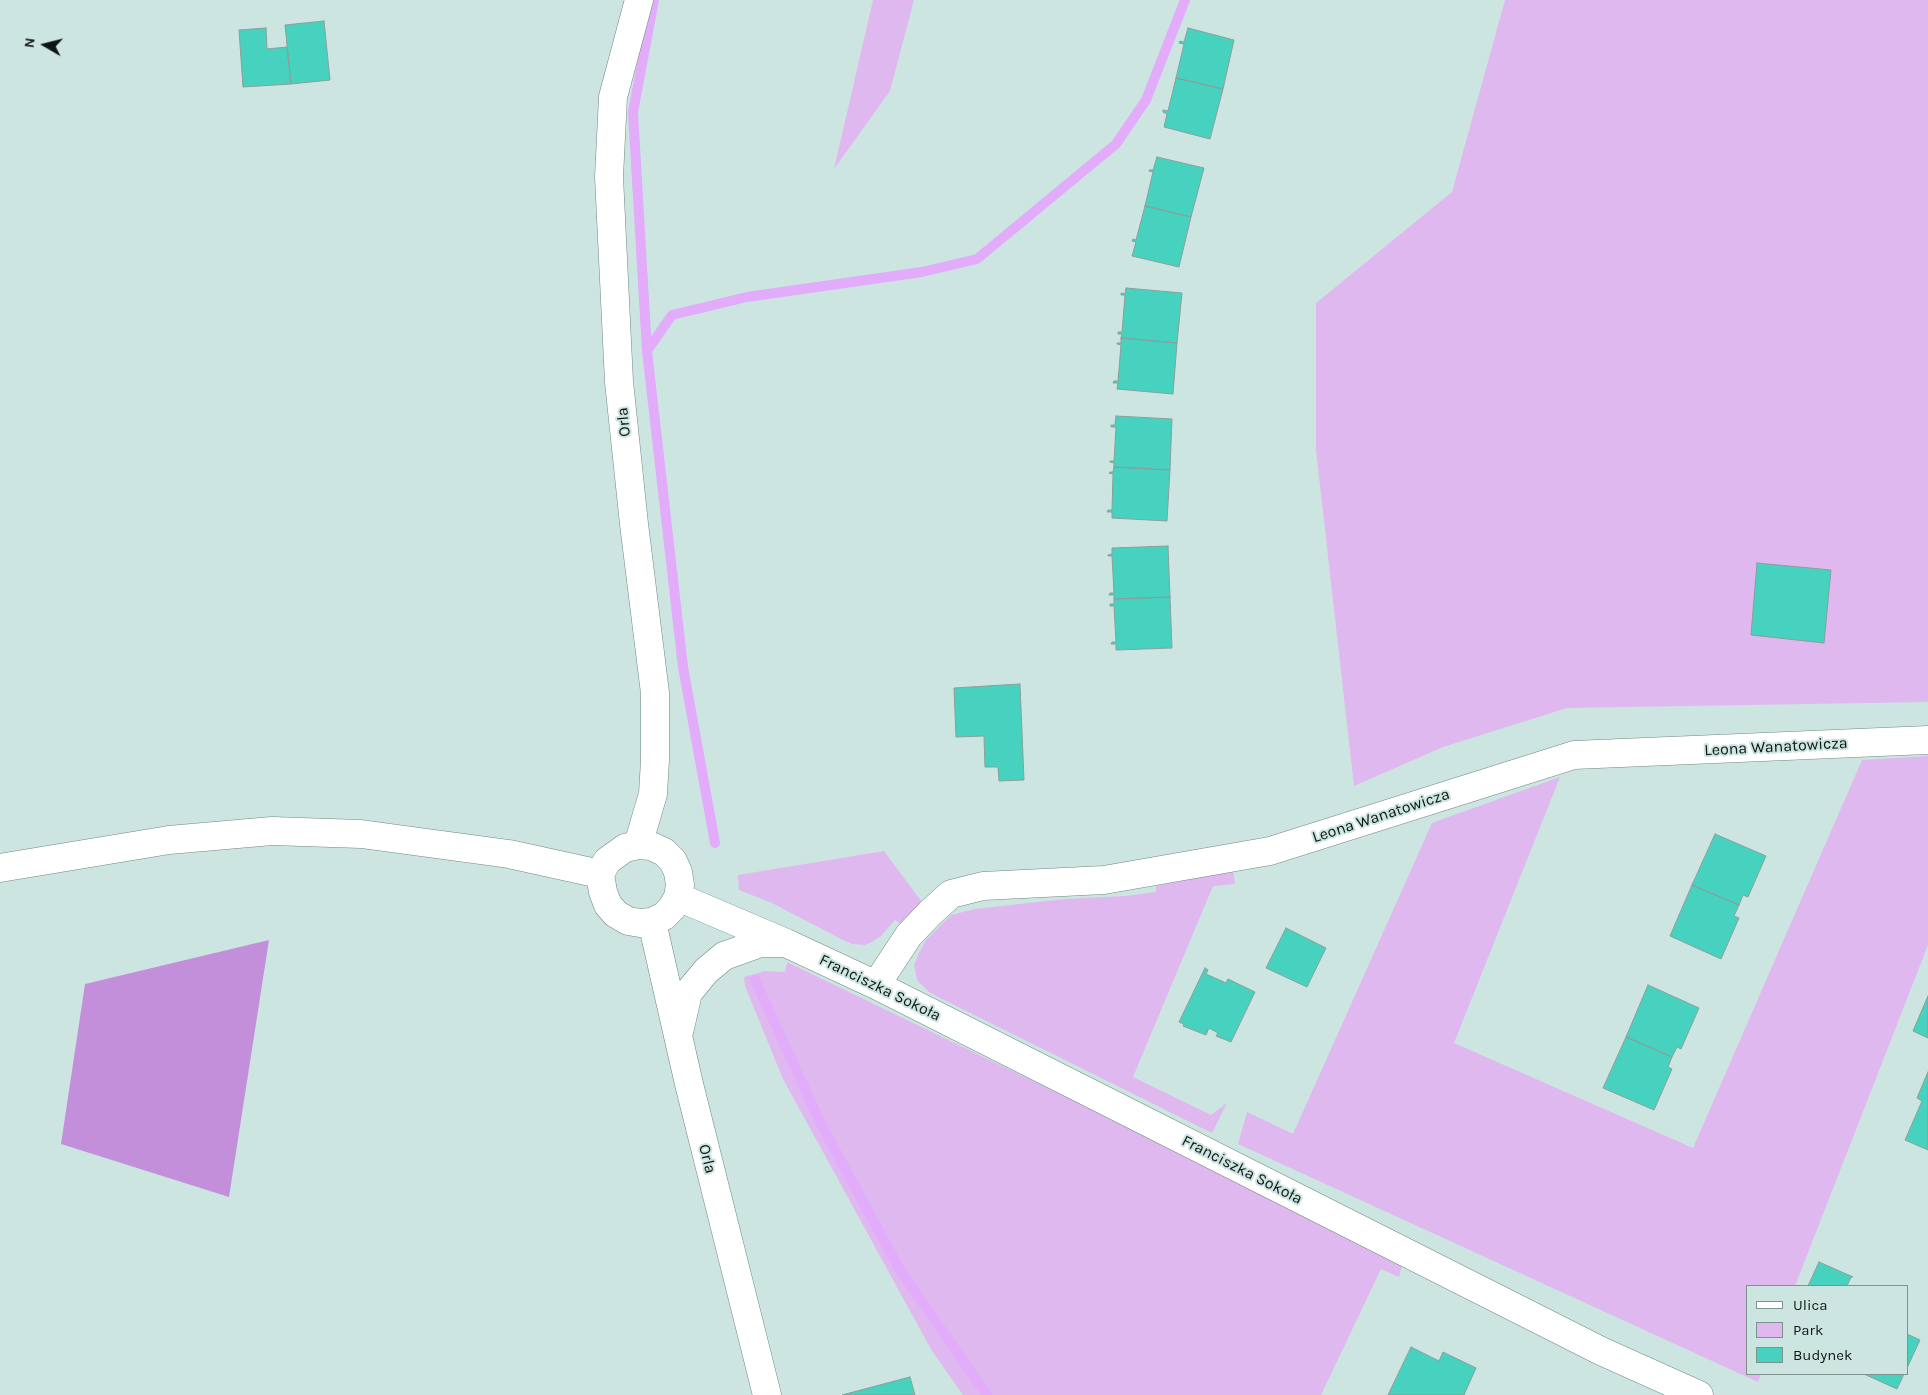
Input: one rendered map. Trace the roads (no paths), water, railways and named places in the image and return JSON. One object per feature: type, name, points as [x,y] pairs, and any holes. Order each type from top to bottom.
[{"type":"street","name":"Orla","points":[[638,845],[653,794],[655,693],[620,382],[610,177],[613,97],[639,0]]},
{"type":"street","name":"Leona Wanatowicza","points":[[876,985],[909,935],[930,913],[951,894],[983,886],[1104,880],[1270,851],[1574,755],[1928,740]]},
{"type":"street","points":[[0,868],[170,840],[272,831],[361,834],[509,854],[600,874]]},
{"type":"street","points":[[638,845],[651,846],[664,852],[673,862],[678,872],[680,885],[678,897],[672,908],[664,916],[652,922],[628,921],[616,914],[608,904],[602,892],[600,874],[607,861],[625,848],[638,845]]},
{"type":"street","name":"Franciszka Sokoła","points":[[678,897],[786,943],[876,985],[1601,1351],[1699,1395]]},
{"type":"street","name":"Orla","points":[[652,922],[678,1038],[767,1395]]},
{"type":"street","points":[[678,1038],[688,993],[706,971],[724,956],[760,943],[786,943]]},
{"type":"waterway","points":[[654,0],[633,112],[647,351],[683,667],[715,843]]},
{"type":"waterway","points":[[647,351],[672,315],[747,297],[922,272],[977,259],[1116,144],[1146,100],[1185,0]]},
{"type":"waterway","points":[[755,980],[822,1126],[900,1270],[987,1395]]}]
